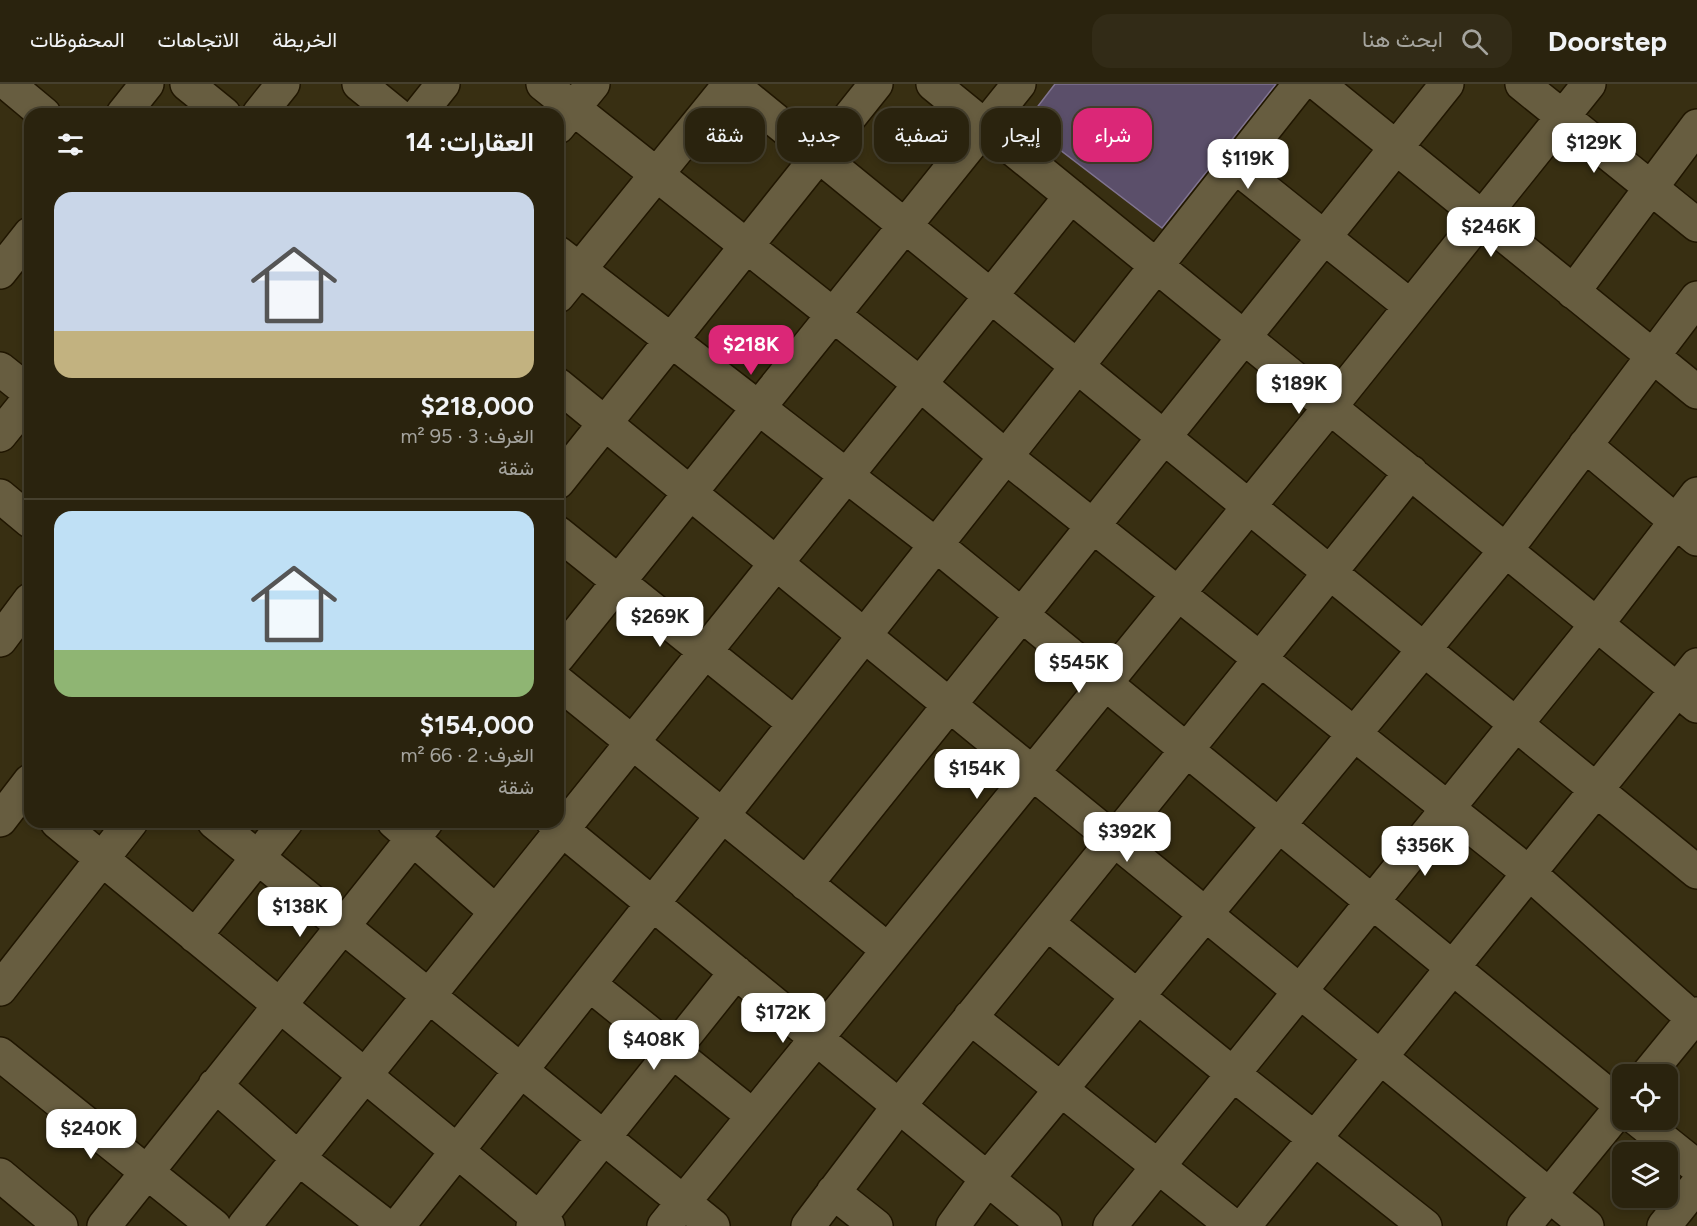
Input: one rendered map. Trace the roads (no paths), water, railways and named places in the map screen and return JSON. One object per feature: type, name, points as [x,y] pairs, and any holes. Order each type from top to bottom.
[{"type":"street","points":[[0,88],[3,84]]},
{"type":"street","points":[[8,84],[37,108]]},
{"type":"street","points":[[128,108],[147,84]]},
{"type":"street","points":[[187,84],[217,108]]},
{"type":"street","points":[[264,108],[283,84]]},
{"type":"street","points":[[359,84],[389,108]]},
{"type":"street","points":[[423,108],[443,84]]},
{"type":"street","points":[[543,84],[575,106],[1092,526],[1529,873],[1696,1018],[1657,1064]]},
{"type":"street","points":[[564,277],[569,261],[657,174],[731,84],[777,121]]},
{"type":"street","points":[[857,108],[876,84]]},
{"type":"street","points":[[933,84],[981,123]]},
{"type":"street","points":[[1000,108],[1019,84]]},
{"type":"street","points":[[398,1226],[1300,84]]},
{"type":"street","points":[[1318,84],[1697,392]]},
{"type":"street","points":[[806,884],[1447,84]]},
{"type":"street","points":[[1522,84],[1697,225]]},
{"type":"street","points":[[673,1214],[1330,407],[1589,84]]},
{"type":"street","points":[[1574,291],[1697,126]]},
{"type":"street","points":[[564,650],[981,131]]},
{"type":"street","points":[[564,474],[813,162]]},
{"type":"street","points":[[828,162],[1697,872]]},
{"type":"street","points":[[1029,162],[1597,624],[1690,687],[1596,789],[1244,1226]]},
{"type":"street","points":[[1235,166],[1410,306]]},
{"type":"street","points":[[564,818],[632,743],[1071,196]]},
{"type":"street","points":[[0,272],[20,240]]},
{"type":"street","points":[[569,261],[935,544],[1612,1098]]},
{"type":"street","points":[[953,1226],[987,1179],[1506,550],[1697,298]]},
{"type":"street","points":[[0,369],[24,388]]},
{"type":"street","points":[[564,390],[1299,993],[1587,1226]]},
{"type":"street","points":[[0,435],[24,405]]},
{"type":"street","points":[[1585,445],[1687,530]]},
{"type":"street","points":[[808,1226],[970,1017],[1411,472]]},
{"type":"street","points":[[1110,1226],[1597,624],[1687,530],[1697,494]]},
{"type":"street","points":[[0,496],[24,516]]},
{"type":"street","points":[[564,538],[794,723]]},
{"type":"street","points":[[0,640],[24,608]]},
{"type":"street","points":[[564,687],[888,950]]},
{"type":"street","points":[[0,820],[20,787]]},
{"type":"street","points":[[64,828],[457,1151],[540,1224],[604,1138],[736,972]]},
{"type":"street","points":[[0,989],[127,828]]},
{"type":"street","points":[[221,828],[604,1138],[673,1214],[712,1226]]},
{"type":"street","points":[[195,936],[281,828]]},
{"type":"street","points":[[104,1226],[342,926],[410,828]]},
{"type":"street","points":[[412,828],[496,912]]},
{"type":"street","points":[[244,1226],[496,912],[556,828]]},
{"type":"street","points":[[559,828],[1045,1226]]},
{"type":"street","points":[[1047,923],[1425,1226]]},
{"type":"street","points":[[589,984],[753,1116]]},
{"type":"street","points":[[970,1017],[1233,1226]]},
{"type":"street","points":[[0,1054],[214,1226]]},
{"type":"street","points":[[215,1085],[298,1158],[386,1226]]},
{"type":"street","points":[[1524,1226],[1612,1125]]},
{"type":"street","points":[[1652,1130],[1697,1167]]},
{"type":"street","points":[[0,1175],[61,1226]]},
{"type":"street","points":[[1664,1226],[1697,1185]]},
{"type":"street","points":[[833,1192],[876,1226]]}]
